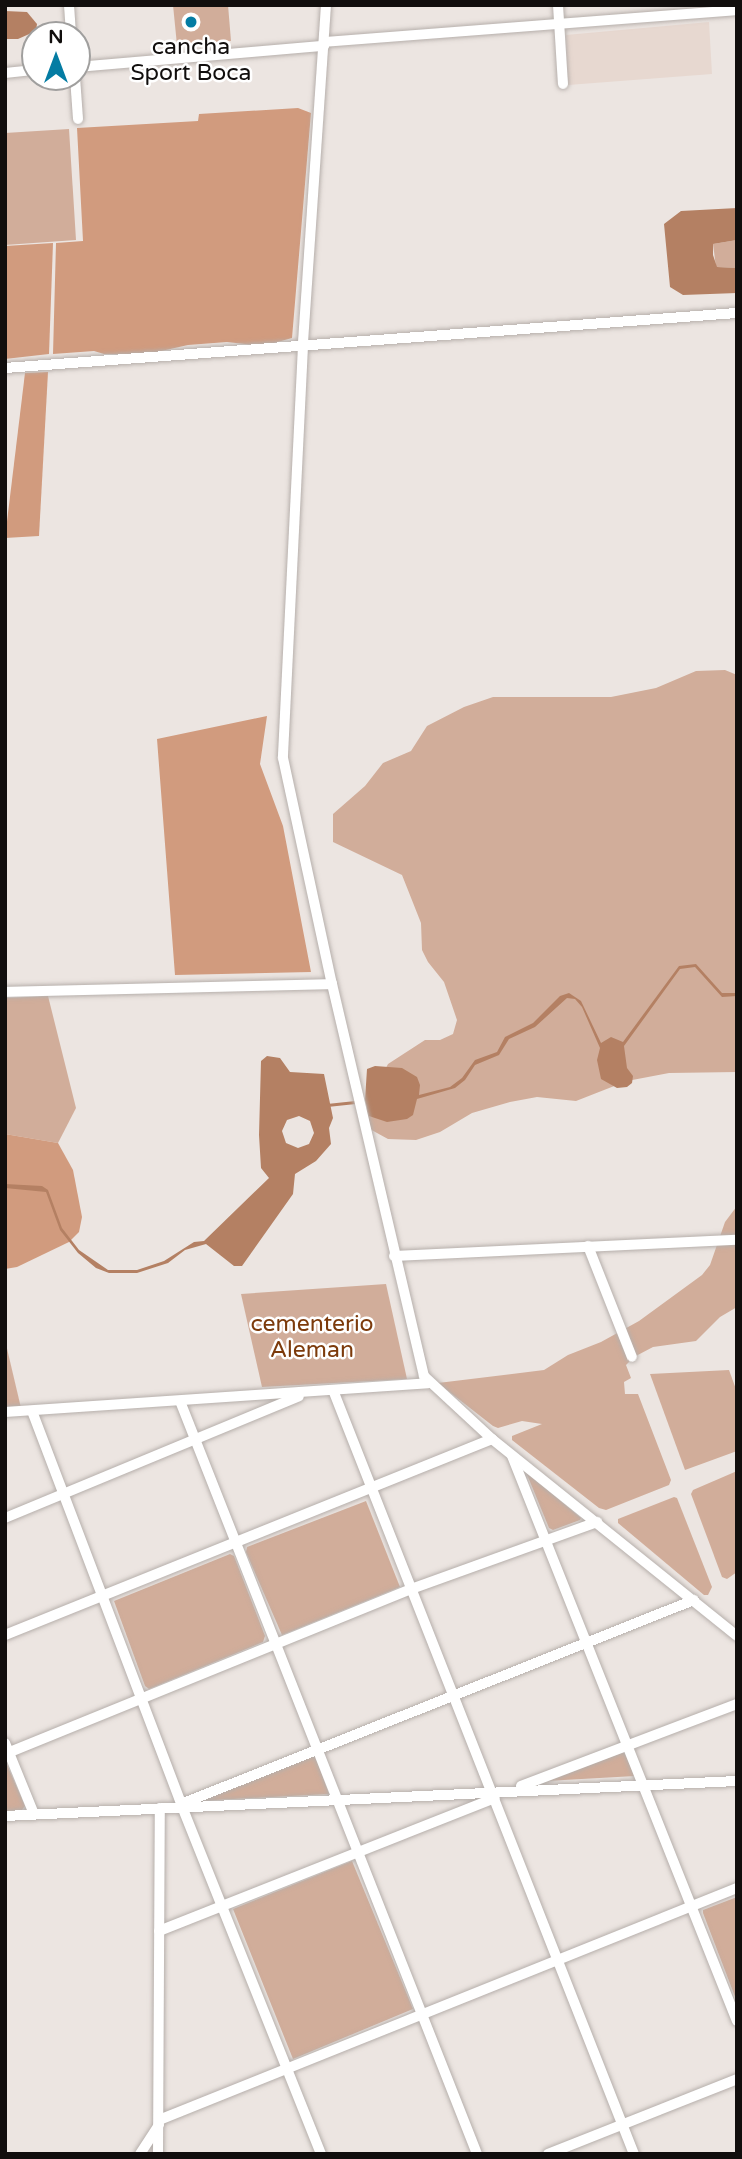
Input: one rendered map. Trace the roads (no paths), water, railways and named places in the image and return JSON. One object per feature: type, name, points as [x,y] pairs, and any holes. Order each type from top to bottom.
[{"type":"street","points":[[326,5],[303,346],[283,758],[394,1256],[428,1383],[492,1439],[737,1636]]},
{"type":"street","points":[[558,5],[563,84]]},
{"type":"street","points":[[91,65],[737,10]]},
{"type":"street","points":[[76,91],[78,119]]},
{"type":"street","points":[[5,368],[737,313]]},
{"type":"street","points":[[5,992],[332,984]]},
{"type":"street","points":[[394,1256],[737,1240]]},
{"type":"street","points":[[588,1247],[632,1357]]},
{"type":"street","points":[[5,1412],[428,1383]]},
{"type":"street","points":[[333,1391],[634,2154]]},
{"type":"street","points":[[5,1518],[309,1392]]},
{"type":"street","points":[[180,1401],[477,2154]]},
{"type":"street","points":[[32,1411],[141,1699],[321,2154]]},
{"type":"street","points":[[5,1635],[237,1544],[492,1439]]},
{"type":"street","points":[[512,1455],[737,2021]]},
{"type":"street","points":[[34,1814],[6,1750],[141,1699],[411,1589],[597,1522]]},
{"type":"street","points":[[184,1806],[318,1749],[694,1600]]},
{"type":"street","points":[[159,1931],[359,1852],[493,1793],[521,1786],[737,1704]]},
{"type":"street","points":[[5,1816],[493,1793],[737,1774]]},
{"type":"street","points":[[521,1786],[737,1781]]},
{"type":"street","points":[[158,2154],[160,1808]]},
{"type":"street","points":[[140,2154],[159,2126],[287,2068],[737,1888]]},
{"type":"street","points":[[548,2154],[737,2079]]},
{"type":"street","points":[[159,2126],[167,2154]]},
{"type":"waterway","points":[[327,1105],[355,1102]]},
{"type":"place","name":"cancha Sport Boca","points":[[191,22]]},
{"type":"park label","name":"cementerio Aleman","points":[[312,1337]]}]
